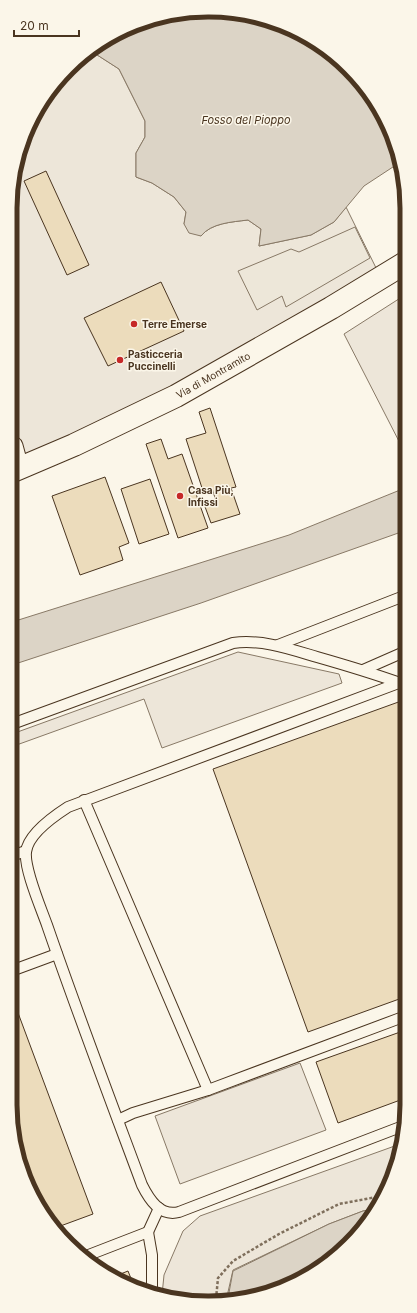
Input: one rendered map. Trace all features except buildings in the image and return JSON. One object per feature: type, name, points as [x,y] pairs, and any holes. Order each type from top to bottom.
[{"type":"main road","name":"Via di Montramito","points":[[17,469],[87,439],[176,396],[331,308],[400,266]]},
{"type":"lane","points":[[278,645],[400,598]]},
{"type":"lane","points":[[17,722],[233,643],[247,641],[278,645],[400,681]]},
{"type":"lane","points":[[363,670],[400,654]]},
{"type":"lane","points":[[398,1128],[179,1212],[167,1213],[159,1208],[148,1197],[142,1185],[57,954],[30,875],[26,859],[26,851],[32,840],[48,820],[68,807],[400,683]]},
{"type":"lane","points":[[84,800],[208,1090]]},
{"type":"lane","points":[[17,854],[26,851]]},
{"type":"lane","points":[[17,969],[57,954]]},
{"type":"lane","points":[[118,1120],[133,1113],[208,1090],[400,1018]]},
{"type":"lane","points":[[152,1287],[152,1256],[148,1232],[159,1208]]},
{"type":"lane","points":[[90,1254],[148,1232]]},
{"type":"path","points":[[216,1296],[218,1278],[233,1261],[279,1234],[339,1204],[376,1197]]},
{"type":"shaded area","points":[[96,54],[119,69],[145,121],[145,137],[136,153],[136,177],[152,183],[174,197],[186,212],[184,224],[201,236],[210,228],[248,220],[261,229],[259,246],[311,235],[334,222],[346,207],[381,278],[19,468],[17,461],[17,196],[21,171],[27,147],[49,102],[73,73]]},
{"type":"shaded area","points":[[355,227],[370,258],[286,307],[282,296],[257,310],[238,271],[291,249],[299,252]]},
{"type":"shaded area","points":[[400,298],[400,443],[344,334]]},
{"type":"shaded area","points":[[238,652],[339,674],[342,683],[162,748],[144,699],[17,745],[17,732]]},
{"type":"shaded area","points":[[300,1063],[326,1130],[180,1184],[155,1116]]},
{"type":"shaded area","points":[[395,1146],[390,1166],[368,1210],[329,1224],[233,1270],[228,1295],[196,1296],[163,1290],[164,1275],[183,1231],[200,1216]]},
{"type":"water","name":"Fosso del Pioppo","points":[[196,17],[221,17],[270,27],[315,49],[344,73],[368,102],[385,135],[395,166],[364,186],[334,222],[311,235],[259,246],[261,229],[248,220],[210,228],[201,236],[189,233],[184,224],[186,212],[174,197],[152,183],[136,177],[136,153],[145,137],[145,121],[119,69],[96,54],[124,37],[147,27]]},
{"type":"water","points":[[400,490],[400,532],[201,603],[17,663],[17,620],[289,535]]},
{"type":"water","points":[[368,1210],[344,1240],[315,1264],[270,1286],[229,1295],[233,1271],[329,1224]]},
{"type":"place","name":"Terre Emerse","points":[[134,324]]},
{"type":"place","name":"Pasticceria Puccinelli","points":[[120,360]]},
{"type":"place","name":"Casa Più, Infissi","points":[[180,496]]}]
